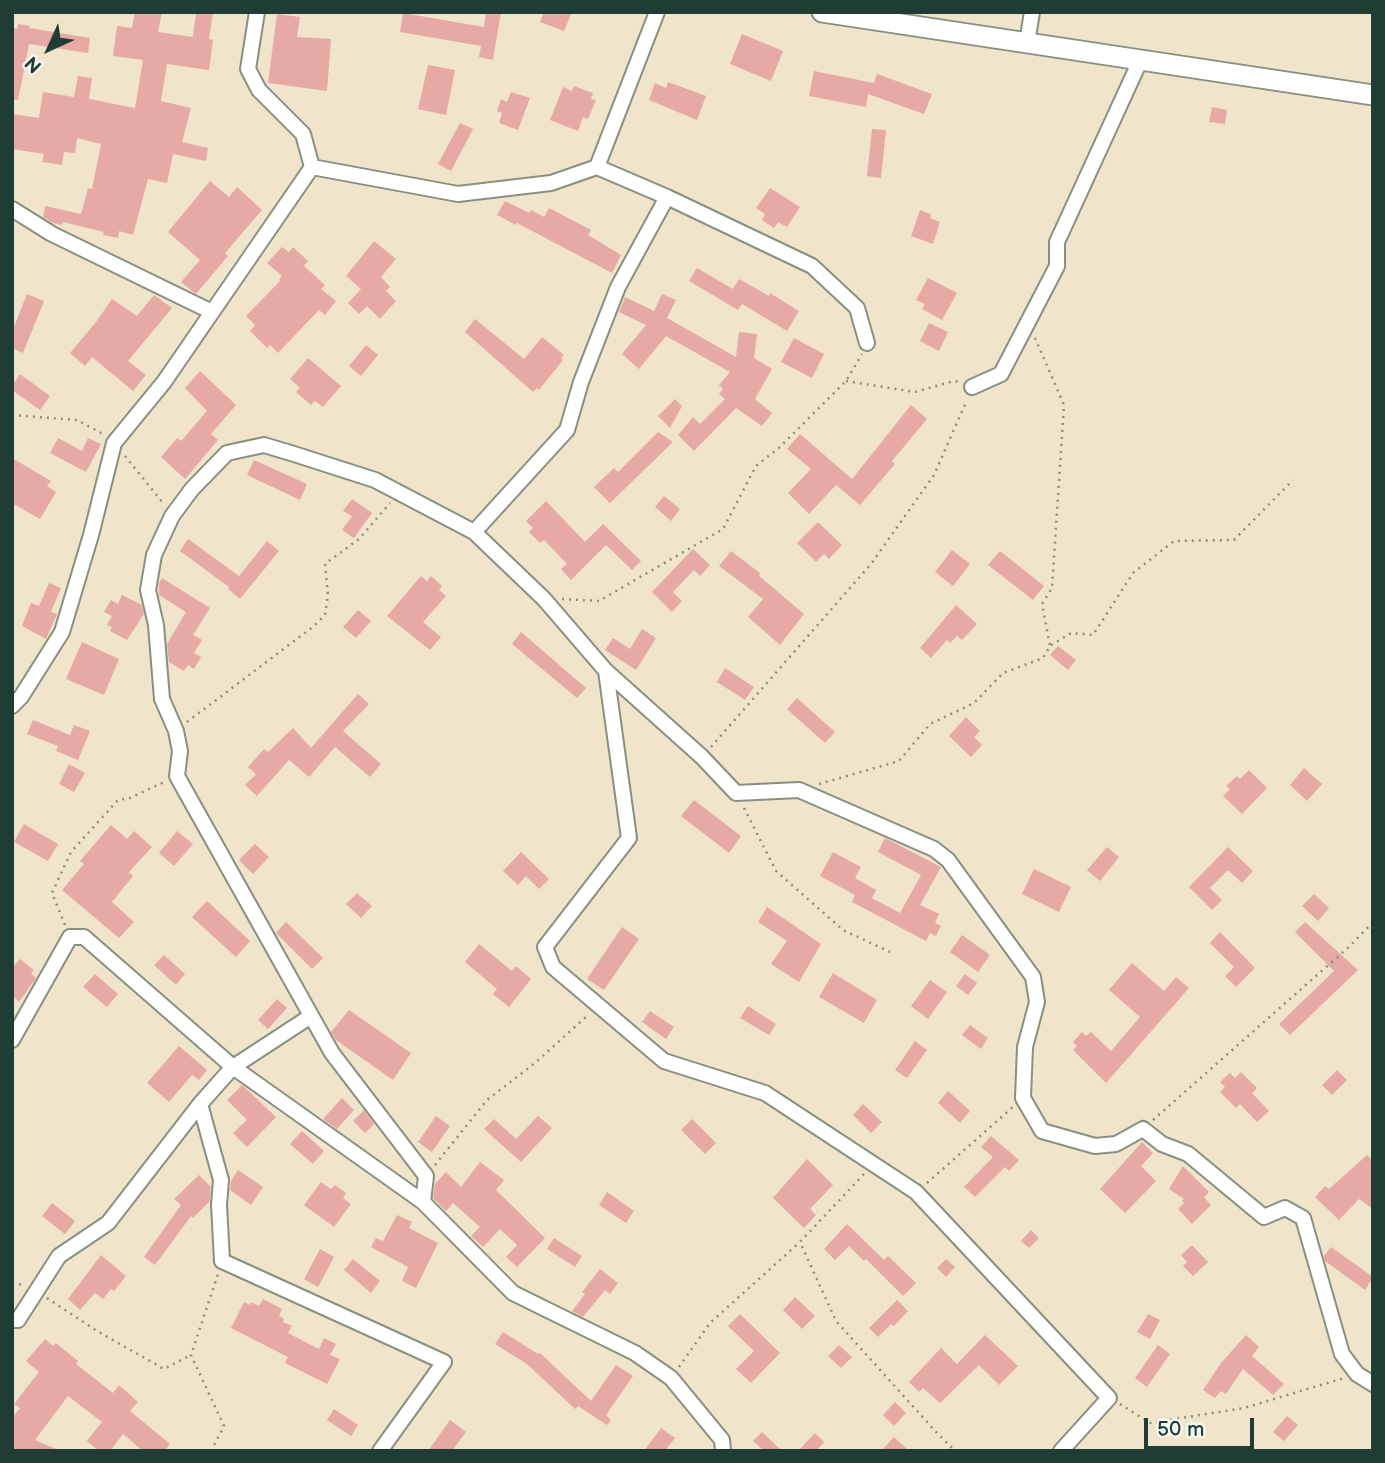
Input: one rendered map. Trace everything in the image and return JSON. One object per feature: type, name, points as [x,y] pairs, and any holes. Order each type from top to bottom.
[{"type":"street","points":[[12,706],[21,697],[62,632],[91,535],[114,443],[164,382],[312,167],[303,134],[259,90],[248,69],[257,12]]},
{"type":"street","points":[[597,167],[657,12]]},
{"type":"street","points":[[824,12],[1373,95]]},
{"type":"street","points":[[1027,43],[1032,12]]},
{"type":"street","points":[[972,387],[1001,374],[1057,266],[1057,242],[1140,61]]},
{"type":"street","points":[[312,167],[458,194],[551,183],[597,167],[812,266],[857,308],[867,343]]},
{"type":"street","points":[[474,532],[567,430],[581,382],[618,287],[667,197]]},
{"type":"street","points":[[12,209],[52,234],[212,312]]},
{"type":"street","points":[[424,1202],[426,1176],[332,1053],[177,776],[180,751],[176,731],[162,699],[156,625],[148,590],[160,541],[172,516],[192,489],[227,453],[264,445],[374,480],[474,532],[544,599],[606,671],[702,757],[736,793],[799,790],[934,849],[948,860],[1033,977],[1037,1002],[1025,1047],[1023,1098],[1042,1131],[1095,1146],[1115,1144],[1143,1129],[1163,1144],[1188,1154],[1264,1217],[1285,1208],[1303,1218],[1342,1354],[1357,1374],[1373,1384]]},
{"type":"street","points":[[606,671],[629,838],[545,947],[553,967],[664,1061],[765,1093],[916,1192],[1109,1398],[1061,1451]]},
{"type":"street","points":[[12,1040],[70,937],[84,937],[233,1067],[424,1202],[513,1293],[635,1353],[671,1378],[722,1440],[723,1451]]},
{"type":"street","points":[[12,1320],[18,1320],[59,1256],[108,1223],[200,1104],[233,1067],[311,1016]]},
{"type":"street","points":[[200,1104],[222,1180],[219,1205],[222,1261],[444,1362],[380,1451]]},
{"type":"path","points":[[1026,325],[1039,344],[1064,405],[1052,588],[1042,604],[1050,646]]},
{"type":"path","points":[[544,599],[598,601],[723,529],[756,466],[780,447],[846,381],[867,343]]},
{"type":"path","points":[[702,757],[870,564],[934,475],[972,387],[954,381],[915,392],[846,381]]},
{"type":"path","points":[[799,790],[898,761],[930,724],[974,704],[1003,673],[1042,657],[1050,646],[1071,633],[1093,635],[1133,573],[1174,541],[1234,540],[1293,480]]},
{"type":"path","points":[[176,731],[325,615],[328,595],[325,564],[359,538],[399,492]]},
{"type":"path","points":[[70,937],[52,893],[71,852],[118,800],[130,799],[177,776]]},
{"type":"path","points":[[736,793],[776,872],[843,930],[890,952]]},
{"type":"path","points":[[1143,1129],[1352,945],[1373,922]]},
{"type":"path","points":[[426,1176],[488,1100],[536,1063],[598,1005]]},
{"type":"path","points":[[916,1192],[1023,1098]]},
{"type":"path","points":[[671,1378],[710,1323],[800,1242],[874,1164]]},
{"type":"path","points":[[800,1242],[836,1321],[955,1451]]},
{"type":"path","points":[[12,1283],[26,1285],[97,1331],[164,1369],[191,1354],[222,1261]]},
{"type":"path","points":[[191,1354],[224,1426],[211,1451]]},
{"type":"path","points":[[1109,1398],[1150,1423],[1244,1408],[1357,1374]]},
{"type":"building","points":[[135,12],[162,12],[158,32],[193,37],[196,12],[213,12],[209,39],[213,40],[209,70],[167,64],[161,101],[191,108],[182,142],[208,148],[206,161],[173,154],[167,183],[148,179],[133,235],[119,231],[118,238],[63,222],[62,225],[53,223],[43,217],[45,206],[81,214],[88,188],[92,189],[101,144],[77,138],[75,153],[64,152],[62,165],[42,162],[44,154],[12,149],[12,114],[39,118],[43,92],[74,97],[78,76],[92,78],[89,99],[135,108],[143,60],[113,56],[117,26],[132,28]]},
{"type":"building","points":[[486,12],[501,12],[493,60],[479,57],[481,46],[400,32],[403,13],[484,27]]},
{"type":"building","points":[[544,12],[572,12],[564,31],[540,22]]},
{"type":"building","points":[[277,14],[300,17],[297,37],[331,39],[327,91],[268,83]]},
{"type":"building","points":[[18,24],[90,38],[88,53],[29,44],[18,100],[12,99],[12,28],[17,29]]},
{"type":"building","points":[[742,34],[783,51],[771,81],[730,64]]},
{"type":"building","points":[[428,65],[455,70],[446,115],[418,109]]},
{"type":"building","points":[[814,71],[874,83],[877,74],[932,94],[924,114],[868,94],[866,107],[809,96]]},
{"type":"building","points":[[668,82],[706,96],[697,120],[649,100],[655,83],[666,88]]},
{"type":"building","points":[[574,86],[593,93],[591,99],[596,100],[588,119],[583,117],[578,131],[550,120],[563,87],[572,91]]},
{"type":"building","points":[[511,92],[530,98],[518,130],[499,123],[502,113],[497,111],[501,99],[507,102]]},
{"type":"building","points":[[1212,107],[1227,110],[1225,124],[1209,122]]},
{"type":"building","points":[[460,123],[473,129],[451,171],[438,164]]},
{"type":"building","points":[[872,129],[886,130],[881,178],[867,176]]},
{"type":"building","points":[[210,181],[229,197],[237,187],[262,210],[225,253],[228,256],[196,294],[181,282],[200,260],[168,232]]},
{"type":"building","points":[[770,188],[800,207],[787,227],[778,222],[774,228],[762,220],[765,214],[756,208]]},
{"type":"building","points":[[505,201],[544,217],[549,208],[591,230],[588,235],[621,255],[612,273],[497,215]]},
{"type":"building","points":[[920,210],[931,214],[930,218],[940,222],[933,244],[911,236]]},
{"type":"building","points":[[374,241],[396,259],[381,277],[390,287],[386,291],[396,301],[380,319],[367,306],[359,314],[348,303],[361,289],[346,276]]},
{"type":"building","points":[[282,247],[289,252],[293,247],[308,261],[304,266],[325,285],[321,289],[336,301],[325,315],[319,310],[278,353],[270,345],[267,348],[250,331],[255,325],[246,316],[280,281],[282,276],[267,263]]},
{"type":"building","points":[[697,268],[733,289],[739,279],[769,296],[770,293],[799,311],[787,331],[742,304],[738,310],[689,281]]},
{"type":"building","points":[[928,278],[957,293],[942,320],[922,309],[925,304],[916,300]]},
{"type":"building","points":[[27,294],[44,301],[23,353],[12,348],[12,332]]},
{"type":"building","points":[[662,294],[676,300],[667,318],[736,357],[739,332],[757,334],[754,358],[772,369],[755,399],[772,413],[762,426],[736,408],[694,451],[678,435],[693,417],[700,424],[725,399],[719,394],[723,389],[719,385],[730,372],[666,336],[639,369],[622,354],[646,325],[619,312],[625,297],[654,311]]},
{"type":"building","points":[[154,295],[172,308],[128,361],[146,375],[133,391],[92,357],[85,366],[70,353],[112,299],[137,316]]},
{"type":"building","points":[[475,319],[524,359],[542,337],[564,355],[561,358],[563,360],[539,390],[537,388],[533,392],[465,332]]},
{"type":"building","points":[[929,323],[948,332],[939,351],[920,341]]},
{"type":"building","points":[[794,338],[824,354],[812,378],[781,362]]},
{"type":"building","points":[[366,345],[378,355],[361,376],[349,366]]},
{"type":"building","points":[[308,358],[341,386],[323,407],[315,401],[311,405],[296,392],[300,388],[290,379]]},
{"type":"building","points":[[200,371],[236,405],[211,434],[218,440],[185,479],[161,457],[177,438],[181,441],[207,411],[185,388]]},
{"type":"building","points":[[20,374],[50,396],[40,410],[12,390]]},
{"type":"building","points":[[675,399],[682,406],[670,428],[658,416]]},
{"type":"building","points":[[911,405],[927,419],[892,461],[895,464],[860,505],[836,485],[809,514],[788,493],[811,469],[787,449],[800,434],[852,479]]},
{"type":"building","points":[[658,432],[673,442],[610,503],[594,487],[614,468],[618,472]]},
{"type":"building","points":[[58,438],[82,451],[88,438],[101,444],[86,472],[50,453]]},
{"type":"building","points":[[12,458],[51,481],[47,486],[56,492],[40,519],[12,503]]},
{"type":"building","points":[[254,460],[307,484],[300,500],[247,475]]},
{"type":"building","points":[[664,496],[680,509],[671,521],[655,507]]},
{"type":"building","points":[[352,499],[372,513],[354,538],[342,530],[352,516],[343,511]]},
{"type":"building","points":[[546,501],[585,542],[603,524],[641,561],[632,570],[606,545],[571,580],[561,569],[567,564],[544,540],[540,543],[529,532],[533,528],[526,521]]},
{"type":"building","points":[[818,522],[842,545],[829,559],[824,554],[816,562],[797,543]]},
{"type":"building","points":[[188,539],[239,576],[267,541],[279,551],[240,599],[229,587],[180,551]]},
{"type":"building","points":[[693,549],[710,565],[700,576],[694,570],[673,592],[682,601],[672,612],[652,592]]},
{"type":"building","points":[[952,550],[970,564],[953,586],[935,572]]},
{"type":"building","points":[[731,551],[760,573],[759,576],[804,614],[780,645],[748,617],[763,599],[719,566]]},
{"type":"building","points":[[1000,551],[1044,586],[1033,600],[988,565]]},
{"type":"building","points":[[421,576],[427,581],[431,576],[442,586],[439,590],[446,596],[423,622],[441,637],[430,650],[387,616]]},
{"type":"building","points":[[162,578],[210,608],[193,635],[202,640],[194,653],[201,657],[194,669],[188,665],[184,671],[169,662],[167,644],[186,612],[159,595]]},
{"type":"building","points":[[49,583],[61,588],[51,612],[57,614],[46,639],[22,626],[31,603],[39,606]]},
{"type":"building","points":[[122,595],[142,605],[144,614],[127,640],[110,631],[112,627],[107,625],[112,616],[104,612],[111,600],[118,604]]},
{"type":"building","points":[[956,605],[977,624],[962,640],[957,636],[950,643],[947,640],[931,658],[920,648]]},
{"type":"building","points":[[358,610],[371,621],[356,638],[343,627]]},
{"type":"building","points":[[642,629],[656,638],[636,670],[605,650],[613,638],[630,649]]},
{"type":"building","points":[[521,632],[586,688],[577,698],[512,644]]},
{"type":"building","points":[[82,642],[119,659],[104,695],[66,679]]},
{"type":"building","points":[[1058,646],[1076,660],[1068,670],[1050,655]]},
{"type":"building","points":[[725,668],[754,687],[745,700],[717,682]]},
{"type":"building","points":[[358,694],[369,704],[343,731],[381,764],[370,777],[335,747],[309,777],[289,760],[257,796],[245,785],[256,774],[248,767],[264,749],[268,752],[293,728],[311,748]]},
{"type":"building","points":[[797,698],[835,732],[825,743],[787,709]]},
{"type":"building","points":[[966,717],[980,731],[974,737],[982,745],[971,757],[949,736]]},
{"type":"building","points":[[33,720],[70,735],[74,725],[90,731],[78,760],[56,751],[58,746],[27,734]]},
{"type":"building","points":[[69,764],[85,773],[74,792],[59,784]]},
{"type":"building","points":[[1304,768],[1322,784],[1307,801],[1290,785]]},
{"type":"building","points":[[1249,770],[1267,788],[1242,814],[1223,796],[1230,789],[1226,786],[1237,776],[1240,779]]},
{"type":"building","points":[[694,800],[741,836],[729,853],[681,816]]},
{"type":"building","points":[[24,824],[58,844],[48,861],[14,842]]},
{"type":"building","points":[[111,825],[127,839],[134,831],[152,847],[129,872],[133,876],[112,902],[134,922],[119,938],[62,890],[84,864],[80,861]]},
{"type":"building","points":[[177,831],[193,844],[174,866],[159,853]]},
{"type":"building","points":[[885,838],[941,867],[920,905],[939,914],[935,923],[941,926],[936,936],[930,933],[926,941],[852,902],[855,895],[820,876],[833,852],[861,867],[855,878],[876,890],[872,898],[900,913],[921,875],[878,852]]},
{"type":"building","points":[[255,844],[269,857],[253,874],[239,860]]},
{"type":"building","points":[[1107,847],[1119,857],[1100,881],[1087,870]]},
{"type":"building","points":[[1228,847],[1253,871],[1242,883],[1228,870],[1210,888],[1222,900],[1212,910],[1189,887]]},
{"type":"building","points":[[521,852],[549,879],[539,889],[526,876],[518,885],[503,871]]},
{"type":"building","points":[[1034,869],[1071,887],[1059,912],[1022,894]]},
{"type":"building","points":[[357,893],[372,906],[361,918],[346,904]]},
{"type":"building","points":[[1314,894],[1329,908],[1318,921],[1302,906]]},
{"type":"building","points":[[207,901],[250,941],[236,957],[192,917]]},
{"type":"building","points":[[767,907],[821,944],[799,982],[771,964],[787,941],[758,922]]},
{"type":"building","points":[[286,922],[323,958],[312,969],[276,933]]},
{"type":"building","points":[[1305,922],[1358,970],[1290,1035],[1279,1024],[1334,971],[1295,932]]},
{"type":"building","points":[[622,927],[639,939],[604,990],[587,979]]},
{"type":"building","points":[[1220,932],[1255,968],[1236,987],[1225,976],[1234,967],[1210,943]]},
{"type":"building","points":[[962,935],[990,955],[978,972],[950,952]]},
{"type":"building","points":[[479,944],[512,971],[516,966],[531,979],[509,1007],[493,994],[497,989],[465,962]]},
{"type":"building","points":[[164,955],[185,974],[176,985],[154,965]]},
{"type":"building","points":[[20,959],[34,970],[31,973],[36,978],[19,1002],[12,995],[12,968]]},
{"type":"building","points":[[1132,963],[1164,991],[1176,977],[1189,988],[1106,1083],[1073,1050],[1077,1046],[1073,1042],[1082,1032],[1086,1036],[1091,1032],[1111,1051],[1140,1017],[1109,990]]},
{"type":"building","points":[[833,973],[877,1000],[864,1023],[819,997]]},
{"type":"building","points":[[95,974],[118,994],[107,1007],[83,987]]},
{"type":"building","points":[[965,974],[977,983],[968,995],[956,986]]},
{"type":"building","points":[[930,980],[947,992],[928,1019],[911,1006]]},
{"type":"building","points":[[277,999],[287,1008],[268,1029],[258,1020]]},
{"type":"building","points":[[748,1006],[776,1024],[769,1035],[740,1018]]},
{"type":"building","points":[[349,1010],[411,1053],[393,1080],[336,1040],[331,1032]]},
{"type":"building","points":[[650,1011],[674,1027],[666,1039],[642,1022]]},
{"type":"building","points":[[970,1025],[988,1038],[981,1049],[962,1035]]},
{"type":"building","points":[[915,1041],[927,1050],[907,1078],[895,1070]]},
{"type":"building","points":[[179,1046],[207,1070],[199,1080],[192,1075],[169,1102],[147,1083]]},
{"type":"building","points":[[1337,1070],[1347,1080],[1332,1095],[1322,1085]]},
{"type":"building","points":[[1241,1072],[1257,1088],[1252,1093],[1269,1111],[1257,1122],[1240,1104],[1236,1108],[1220,1092],[1225,1087],[1220,1082],[1230,1073],[1235,1078]]},
{"type":"building","points":[[242,1085],[276,1117],[247,1147],[233,1133],[247,1120],[227,1100]]},
{"type":"building","points":[[948,1091],[970,1111],[960,1123],[938,1103]]},
{"type":"building","points":[[342,1098],[354,1110],[337,1129],[323,1119]]},
{"type":"building","points":[[863,1104],[882,1122],[871,1133],[853,1115]]},
{"type":"building","points":[[364,1110],[374,1124],[365,1133],[353,1121]]},
{"type":"building","points":[[436,1116],[450,1126],[432,1152],[418,1142]]},
{"type":"building","points":[[538,1116],[552,1128],[521,1162],[484,1129],[494,1119],[516,1139]]},
{"type":"building","points":[[692,1119],[716,1143],[705,1154],[681,1130]]},
{"type":"building","points":[[302,1131],[324,1151],[313,1164],[290,1144]]},
{"type":"building","points":[[991,1136],[1019,1160],[1009,1171],[1005,1167],[975,1197],[964,1187],[993,1157],[981,1147]]},
{"type":"building","points":[[1142,1142],[1153,1153],[1141,1166],[1156,1181],[1125,1213],[1100,1189]]},
{"type":"building","points":[[1367,1155],[1373,1161],[1373,1209],[1359,1199],[1339,1220],[1315,1197],[1325,1186],[1329,1189]]},
{"type":"building","points":[[807,1159],[833,1185],[810,1209],[816,1215],[804,1228],[773,1198]]},
{"type":"building","points":[[480,1162],[504,1180],[496,1190],[545,1238],[517,1267],[506,1257],[517,1245],[500,1229],[483,1247],[471,1236],[480,1227],[453,1203],[446,1211],[433,1198],[435,1184],[446,1172],[461,1187]]},
{"type":"building","points":[[1183,1166],[1209,1192],[1204,1197],[1211,1205],[1192,1224],[1178,1209],[1184,1199],[1169,1189]]},
{"type":"building","points":[[238,1170],[263,1187],[251,1205],[230,1190],[231,1181]]},
{"type":"building","points":[[199,1175],[211,1187],[210,1201],[193,1218],[191,1216],[155,1265],[144,1257],[181,1205],[174,1199]]},
{"type":"building","points":[[321,1182],[331,1189],[335,1185],[346,1193],[343,1198],[351,1204],[334,1227],[304,1205]]},
{"type":"building","points":[[607,1192],[634,1211],[626,1223],[599,1205]]},
{"type":"building","points":[[52,1203],[75,1221],[65,1234],[42,1216]]},
{"type":"building","points":[[397,1215],[412,1222],[409,1228],[438,1243],[416,1288],[402,1281],[408,1267],[371,1247],[376,1238],[383,1241]]},
{"type":"building","points":[[847,1224],[884,1260],[888,1256],[916,1283],[903,1296],[849,1246],[835,1260],[824,1249]]},
{"type":"building","points":[[1031,1230],[1039,1238],[1029,1248],[1021,1241]]},
{"type":"building","points":[[554,1238],[582,1256],[575,1267],[547,1249]]},
{"type":"building","points":[[1192,1245],[1208,1262],[1193,1276],[1183,1266],[1187,1262],[1181,1255]]},
{"type":"building","points":[[1331,1247],[1373,1277],[1365,1290],[1325,1261],[1324,1256]]},
{"type":"building","points":[[320,1249],[334,1257],[318,1287],[304,1279]]},
{"type":"building","points":[[101,1255],[126,1276],[114,1291],[111,1289],[103,1299],[95,1293],[80,1310],[68,1299]]},
{"type":"building","points":[[353,1259],[380,1281],[371,1293],[344,1270]]},
{"type":"building","points":[[946,1259],[955,1267],[946,1277],[937,1268]]},
{"type":"building","points":[[600,1269],[618,1283],[610,1294],[605,1290],[583,1317],[572,1311],[585,1294],[582,1292]]},
{"type":"building","points":[[795,1297],[815,1316],[802,1329],[783,1310]]},
{"type":"building","points":[[263,1299],[282,1309],[279,1316],[284,1319],[283,1322],[292,1326],[288,1333],[319,1349],[324,1338],[336,1344],[330,1355],[340,1359],[327,1384],[285,1363],[288,1357],[231,1328],[244,1302],[259,1306]]},
{"type":"building","points":[[897,1300],[908,1311],[894,1326],[891,1324],[878,1337],[869,1328]]},
{"type":"building","points":[[740,1314],[780,1353],[751,1383],[736,1369],[754,1351],[728,1326]]},
{"type":"building","points":[[1148,1314],[1160,1320],[1150,1339],[1137,1332]]},
{"type":"building","points":[[503,1332],[540,1353],[591,1401],[616,1365],[633,1376],[606,1415],[611,1420],[607,1425],[578,1406],[575,1409],[527,1364],[495,1344]]},
{"type":"building","points":[[985,1335],[1018,1366],[999,1385],[979,1365],[940,1403],[923,1388],[919,1392],[909,1382],[941,1348],[957,1364]]},
{"type":"building","points":[[1246,1335],[1259,1347],[1252,1356],[1284,1384],[1273,1395],[1243,1369],[1226,1394],[1221,1391],[1215,1398],[1203,1390],[1221,1363]]},
{"type":"building","points":[[45,1339],[53,1346],[56,1343],[78,1361],[76,1364],[113,1393],[119,1385],[138,1402],[130,1411],[170,1444],[164,1451],[143,1451],[123,1434],[110,1451],[99,1451],[87,1441],[102,1422],[68,1396],[35,1440],[61,1451],[12,1451],[12,1418],[20,1408],[14,1404],[39,1372],[26,1361]]},
{"type":"building","points":[[839,1345],[852,1357],[841,1368],[828,1356]]},
{"type":"building","points":[[1158,1345],[1170,1354],[1147,1387],[1135,1378]]},
{"type":"building","points":[[895,1402],[906,1413],[894,1426],[883,1415]]},
{"type":"building","points":[[334,1409],[358,1425],[351,1436],[327,1420]]},
{"type":"building","points":[[1287,1416],[1298,1425],[1284,1441],[1273,1432]]},
{"type":"building","points":[[450,1420],[466,1432],[452,1451],[428,1451]]},
{"type":"building","points":[[661,1428],[675,1438],[665,1451],[644,1451]]},
{"type":"building","points":[[762,1432],[782,1451],[764,1451],[753,1441]]},
{"type":"building","points":[[815,1433],[824,1442],[816,1451],[798,1451]]},
{"type":"building","points":[[894,1437],[909,1451],[881,1451]]}]
